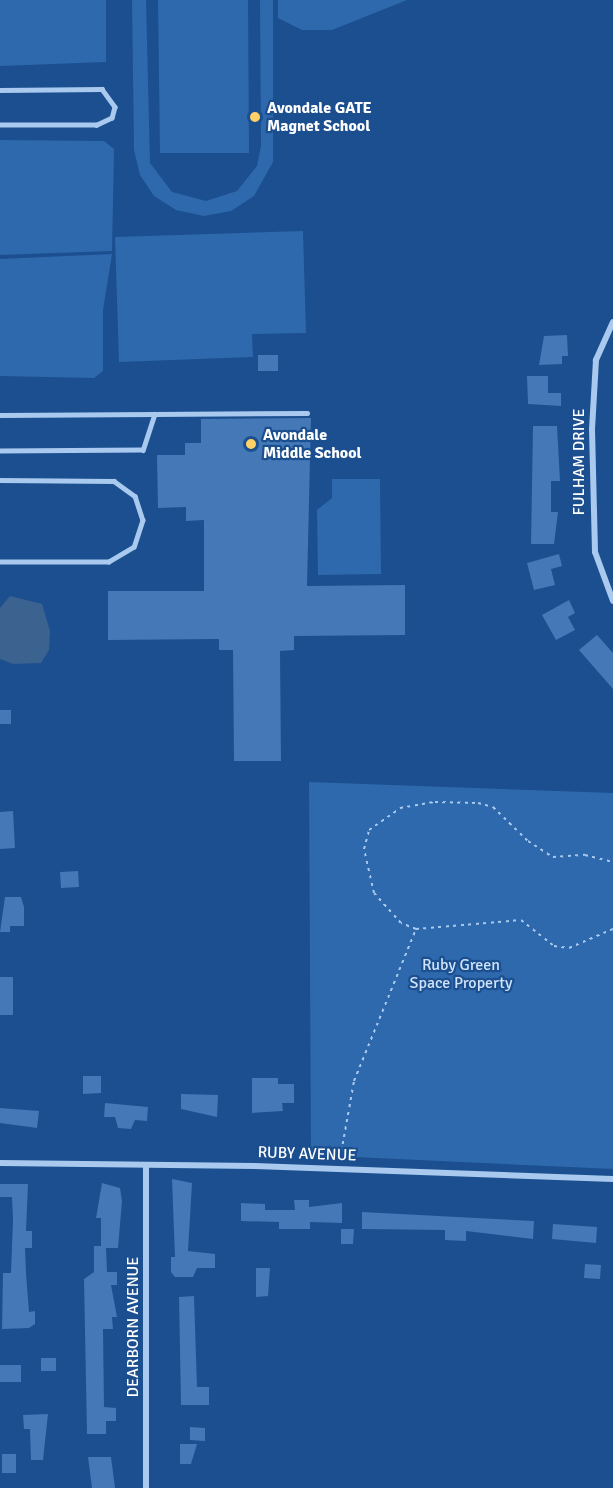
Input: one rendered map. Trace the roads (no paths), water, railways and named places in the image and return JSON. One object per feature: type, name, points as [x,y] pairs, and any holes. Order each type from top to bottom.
[{"type":"street","name":"FULHAM DRIVE","points":[[613,322],[596,360],[592,429],[595,552],[613,601]]},
{"type":"street","name":"RUBY AVENUE","points":[[0,1163],[340,1168],[613,1179]]},
{"type":"street","name":"DEARBORN AVENUE","points":[[146,1165],[146,1488]]},
{"type":"lane","points":[[0,90],[102,89],[115,107],[112,118],[97,125],[0,125]]},
{"type":"lane","points":[[0,415],[306,413]]},
{"type":"lane","points":[[0,451],[143,450],[155,414]]},
{"type":"lane","points":[[0,480],[114,481],[135,496],[143,520],[134,547],[109,561],[0,562]]},
{"type":"place","name":"Avondale GATE Magnet School","points":[[255,117]]},
{"type":"place","name":"Avondale Middle School","points":[[251,444]]},
{"type":"park label","name":"Ruby Green Space Property","points":[[461,974]]}]
